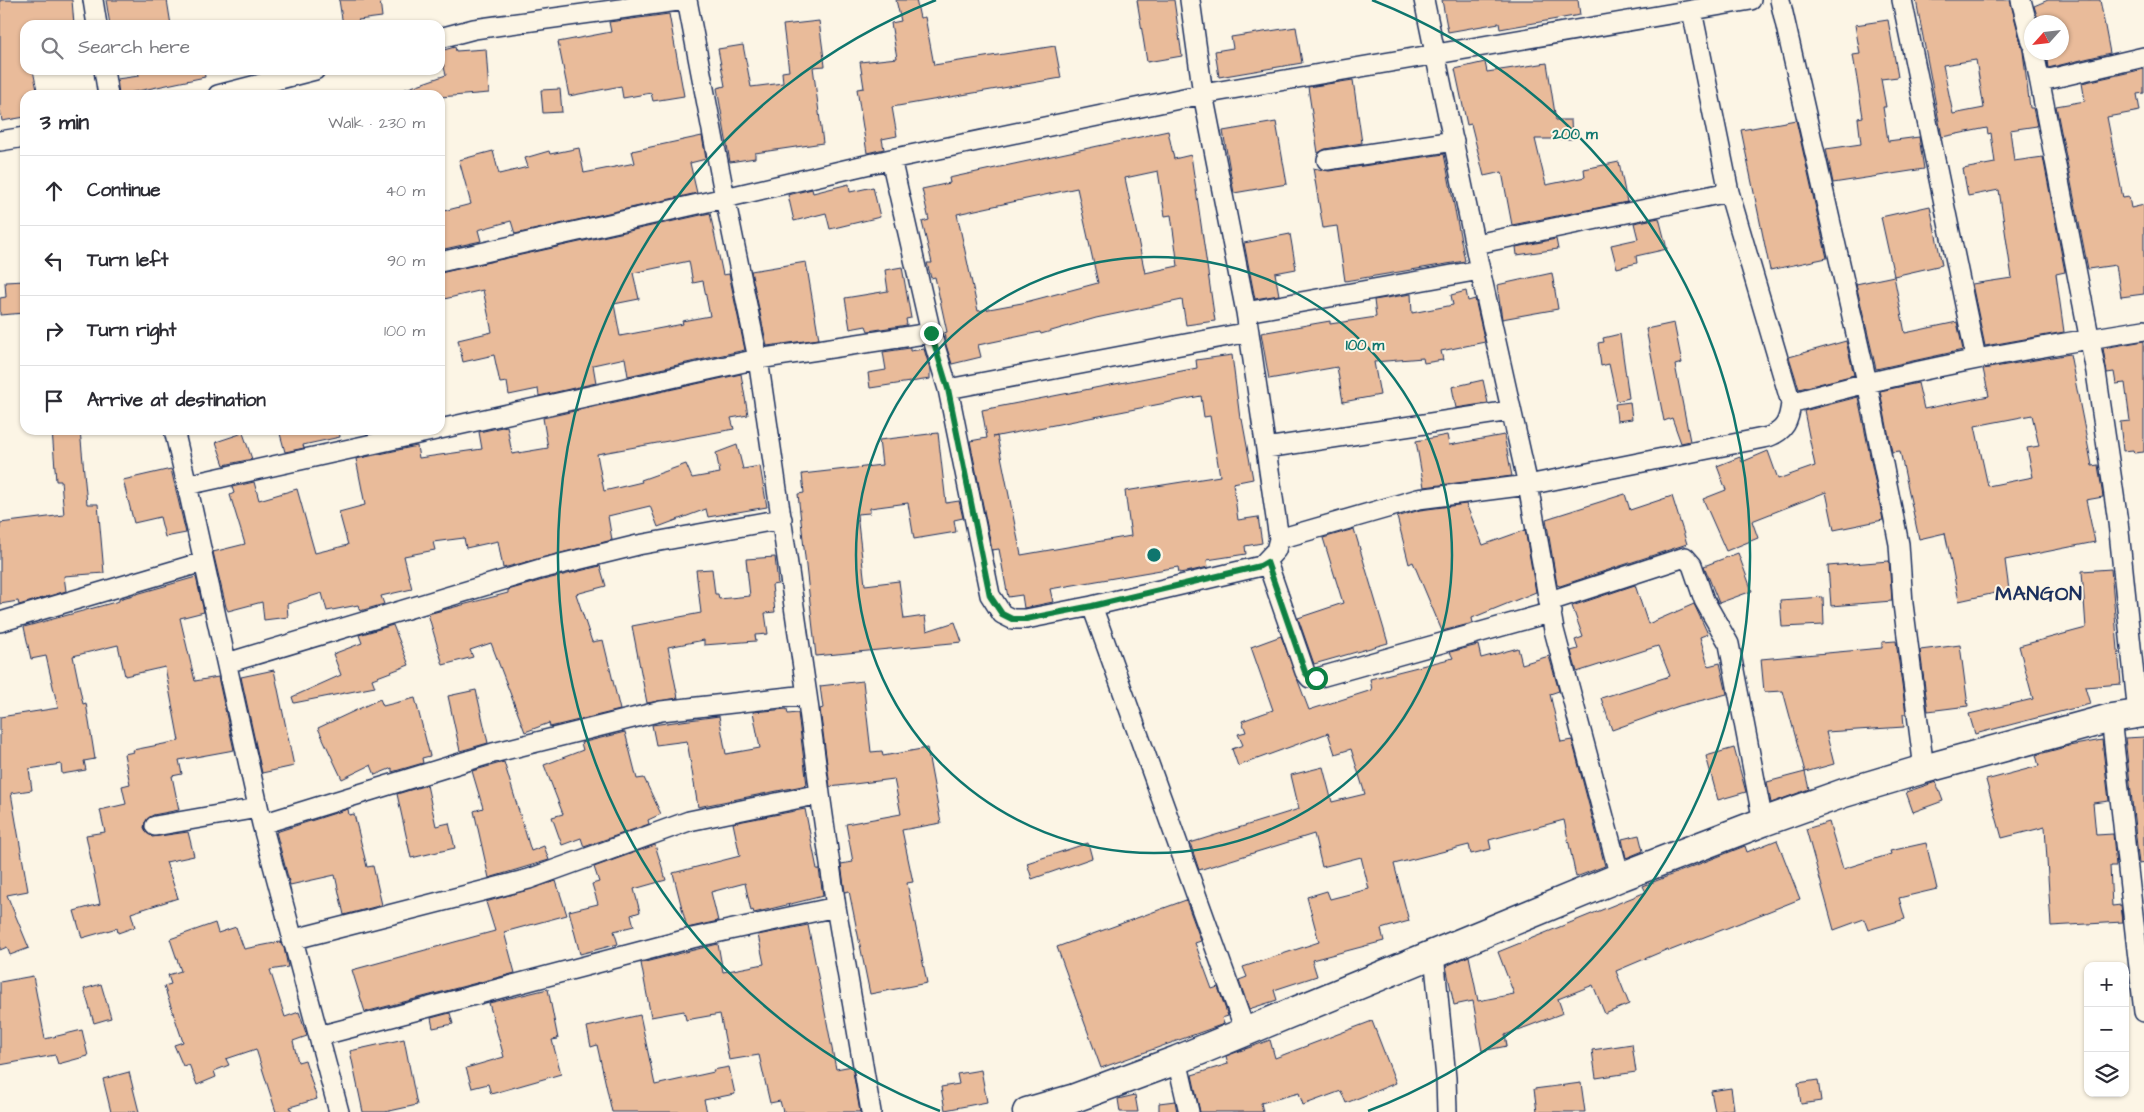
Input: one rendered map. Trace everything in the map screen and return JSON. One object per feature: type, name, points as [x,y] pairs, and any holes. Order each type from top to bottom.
[{"type":"highway","points":[[1027,1112],[1073,1105],[1245,1030],[1763,822],[1844,793],[1924,769],[2111,718],[2141,713]]},
{"type":"street","points":[[93,0],[96,20]]},
{"type":"street","points":[[445,37],[474,29],[686,0],[758,359],[836,907],[871,1112]]},
{"type":"street","points":[[891,159],[931,333],[948,389],[990,596],[1002,614],[1012,619],[1026,619],[1092,606],[1260,566],[1267,562],[1276,550],[1279,539],[1246,312],[1203,94],[1190,0]]},
{"type":"street","points":[[1424,0],[1510,411],[1528,485],[1554,630],[1620,878]]},
{"type":"street","points":[[445,261],[891,159],[1203,94],[1751,0]]},
{"type":"street","points":[[1780,0],[1867,382],[1898,544],[1903,604],[1924,769]]},
{"type":"street","points":[[1902,0],[1976,358]]},
{"type":"street","points":[[2021,0],[2025,15]]},
{"type":"street","points":[[1279,539],[1418,499],[1528,485],[1768,437],[1779,433],[1787,423],[1791,403],[1729,192],[1692,11]]},
{"type":"street","points":[[2041,81],[2144,58]]},
{"type":"street","points":[[2036,60],[2089,339],[2118,522],[2141,713]]},
{"type":"street","points":[[105,75],[107,90]]},
{"type":"street","points":[[237,90],[296,75]]},
{"type":"street","points":[[0,141],[20,138]]},
{"type":"street","points":[[1327,160],[1454,141]]},
{"type":"street","points":[[1476,244],[1729,192]]},
{"type":"street","points":[[1246,312],[1480,270]]},
{"type":"street","points":[[1791,403],[1867,382],[1976,358],[2144,330]]},
{"type":"street","points":[[948,389],[1249,332]]},
{"type":"street","points":[[445,428],[758,359],[931,333]]},
{"type":"street","points":[[1266,448],[1510,411]]},
{"type":"street","points":[[175,435],[260,816],[291,940],[339,1112]]},
{"type":"street","points":[[187,485],[415,435]]},
{"type":"street","points":[[226,663],[540,569],[638,545],[782,519]]},
{"type":"street","points":[[1267,562],[1305,672],[1310,678],[1551,606],[1685,557],[1692,565],[1704,600],[1729,644],[1763,822]]},
{"type":"street","points":[[0,622],[203,562]]},
{"type":"street","points":[[1092,606],[1245,1030]]},
{"type":"street","points":[[154,826],[260,816],[484,756],[661,712],[807,695]]},
{"type":"street","points":[[2111,718],[2144,1012]]},
{"type":"street","points":[[291,940],[529,879],[689,821],[820,794]]},
{"type":"street","points":[[319,1036],[692,938],[836,907]]},
{"type":"street","points":[[1434,954],[1446,1078],[1447,1112]]},
{"type":"street","points":[[1177,1060],[1188,1112]]},
{"type":"building","points":[[0,0],[72,0],[74,20],[20,20],[20,75],[34,75],[37,90],[20,90],[20,118],[2,121],[0,108]]},
{"type":"building","points":[[106,0],[167,0],[170,20],[109,20]]},
{"type":"building","points":[[339,0],[380,0],[382,17],[342,20]]},
{"type":"building","points":[[896,0],[916,0],[920,18],[925,17],[934,65],[1055,46],[1061,78],[892,107],[897,136],[882,139],[884,149],[867,153],[857,89],[864,88],[860,62],[897,58],[891,23],[901,21]]},
{"type":"building","points":[[1137,0],[1174,0],[1182,56],[1147,62]]},
{"type":"building","points":[[1442,0],[1578,0],[1580,15],[1500,29],[1499,23],[1448,32]]},
{"type":"building","points":[[1916,0],[2010,0],[2023,52],[2030,108],[2033,108],[2037,126],[2010,130],[2014,161],[2043,157],[2065,272],[2056,274],[2064,332],[1985,346],[1972,284],[2012,278],[1999,190],[1968,196],[1963,169],[1995,163],[1991,133],[1988,134],[1987,128],[1942,137]],"holes":[[[1976,60],[1984,108],[1953,114],[1943,65]]]},
{"type":"building","points":[[2048,0],[2100,0],[2110,53],[2048,68],[2047,60],[2069,60],[2069,15],[2037,15],[2034,6]]},
{"type":"building","points":[[669,14],[684,96],[653,101],[651,93],[623,98],[621,86],[569,96],[558,42],[611,32],[609,22]]},
{"type":"building","points":[[1888,20],[1898,77],[1881,79],[1886,107],[1883,107],[1888,141],[1919,137],[1924,169],[1833,183],[1826,149],[1861,144],[1858,118],[1863,117],[1853,55],[1860,54],[1855,25]]},
{"type":"building","points":[[819,21],[825,66],[813,67],[823,143],[755,153],[755,158],[730,162],[717,88],[725,86],[718,49],[743,45],[751,87],[783,83],[782,72],[789,71],[783,25]]},
{"type":"building","points":[[1296,27],[1302,63],[1219,77],[1215,51],[1233,48],[1231,37]]},
{"type":"building","points":[[455,47],[456,51],[486,49],[489,93],[445,97],[445,90],[403,90],[446,75],[445,50]]},
{"type":"building","points":[[1485,62],[1487,72],[1547,63],[1556,120],[1571,120],[1572,139],[1535,139],[1546,185],[1585,177],[1584,169],[1619,162],[1627,202],[1512,225],[1502,172],[1484,176],[1471,124],[1467,125],[1455,69]]},
{"type":"building","points":[[2144,69],[2144,93],[2137,94],[2140,111],[2107,117],[2123,198],[2129,197],[2131,208],[2144,205],[2144,294],[2121,297],[2116,265],[2088,269],[2056,106],[2085,101],[2082,83]]},
{"type":"building","points":[[205,75],[205,77],[143,90],[118,90],[117,79],[139,76]]},
{"type":"building","points":[[1353,80],[1362,143],[1325,149],[1318,153],[1308,87]]},
{"type":"building","points":[[560,89],[562,112],[543,113],[541,90]]},
{"type":"building","points":[[1796,120],[1827,258],[1770,270],[1741,130]]},
{"type":"building","points":[[1276,122],[1287,184],[1234,193],[1223,131]]},
{"type":"building","points":[[1168,131],[1174,159],[1191,155],[1215,321],[1186,325],[1182,300],[1096,318],[1041,334],[1040,332],[978,345],[981,357],[952,364],[946,345],[944,333],[947,332],[935,277],[931,278],[927,263],[932,263],[922,222],[929,220],[922,189],[950,183],[949,178]],"holes":[[[1158,171],[1165,216],[1171,215],[1178,266],[1145,273],[1125,178]],[[1077,188],[1098,283],[1022,303],[978,311],[957,214]]]},
{"type":"building","points":[[702,136],[706,159],[690,163],[697,193],[515,234],[511,221],[478,230],[481,241],[445,249],[445,211],[471,204],[459,160],[493,151],[499,174],[528,167],[525,158],[549,151],[550,154],[579,148],[584,173],[635,163],[632,151]]},
{"type":"building","points":[[1444,154],[1465,261],[1345,281],[1337,226],[1323,228],[1313,168],[1329,171]]},
{"type":"building","points":[[849,184],[850,192],[873,187],[880,217],[830,229],[826,213],[794,221],[788,195],[812,189],[813,193]]},
{"type":"building","points":[[1930,206],[1942,265],[1894,276],[1881,217]]},
{"type":"building","points":[[710,213],[723,275],[729,274],[745,350],[628,376],[625,358],[593,365],[596,383],[539,396],[538,389],[509,395],[507,382],[500,383],[494,355],[463,362],[458,340],[492,332],[483,290],[445,299],[445,272]],"holes":[[[689,261],[693,283],[703,281],[710,316],[682,321],[683,324],[620,336],[614,304],[639,299],[633,273]]]},
{"type":"building","points":[[1659,218],[1667,249],[1636,256],[1637,263],[1617,268],[1611,245],[1638,239],[1634,223]]},
{"type":"building","points":[[1290,234],[1296,269],[1275,273],[1279,295],[1255,299],[1244,243]]},
{"type":"building","points":[[1556,239],[1558,249],[1517,255],[1516,247]]},
{"type":"building","points":[[806,262],[819,339],[767,346],[751,271]]},
{"type":"building","points":[[902,267],[911,318],[906,319],[907,325],[868,331],[866,326],[850,329],[845,298],[888,291],[885,270]]},
{"type":"building","points":[[1552,273],[1558,309],[1502,319],[1497,285]]},
{"type":"building","points":[[1894,276],[1905,333],[1957,322],[1963,350],[1876,369],[1856,284]]},
{"type":"building","points":[[20,281],[20,313],[0,315],[0,298],[6,297],[5,282]]},
{"type":"building","points":[[1466,291],[1468,301],[1475,299],[1485,342],[1441,351],[1443,360],[1424,363],[1423,358],[1374,362],[1380,395],[1343,402],[1337,367],[1269,379],[1261,333],[1330,321],[1330,324],[1376,317],[1374,300],[1411,294],[1412,313],[1453,305],[1451,295]]},
{"type":"building","points":[[1674,323],[1682,363],[1675,365],[1690,441],[1681,443],[1672,418],[1664,421],[1646,329]]},
{"type":"building","points":[[1620,334],[1629,398],[1617,401],[1609,364],[1601,366],[1598,343],[1604,342],[1603,338]]},
{"type":"building","points":[[1846,341],[1854,375],[1799,389],[1789,357]]},
{"type":"building","points":[[2144,341],[2144,452],[2134,453],[2133,450],[2123,451],[2120,422],[2130,421],[2125,383],[2116,384],[2114,372],[2107,373],[2103,348]]},
{"type":"building","points":[[910,348],[910,351],[924,349],[930,369],[930,379],[870,388],[868,373],[886,370],[883,352]]},
{"type":"building","points":[[2070,354],[2092,466],[2098,465],[2103,497],[2086,500],[2095,542],[2005,560],[2009,590],[1959,601],[1945,533],[1919,539],[1900,451],[1892,452],[1880,391],[1918,383],[1924,409],[1989,396],[1983,369]],"holes":[[[2032,415],[2039,446],[2027,448],[2033,477],[1988,486],[1975,426]]]},
{"type":"building","points":[[1232,355],[1240,419],[1242,419],[1253,479],[1233,483],[1238,520],[1258,517],[1262,543],[1245,546],[1246,554],[1207,560],[1208,567],[1191,571],[1179,573],[1178,567],[1050,589],[1053,602],[1024,608],[1022,595],[1008,597],[999,549],[992,550],[970,441],[987,438],[982,410],[1197,368],[1196,360]],"holes":[[[1201,396],[1204,417],[1210,416],[1220,476],[1125,491],[1131,536],[1021,555],[997,436]]]},
{"type":"building","points":[[741,374],[748,415],[731,418],[734,429],[597,454],[604,491],[642,482],[641,480],[686,464],[692,478],[720,473],[716,453],[737,445],[743,469],[760,466],[767,507],[708,517],[706,509],[658,527],[650,506],[608,516],[612,540],[503,568],[498,541],[466,548],[464,538],[433,542],[435,550],[404,556],[412,589],[381,596],[384,604],[360,611],[358,605],[327,611],[322,593],[287,604],[288,617],[264,620],[262,602],[228,611],[226,607],[213,552],[245,544],[230,495],[234,493],[232,487],[254,482],[259,500],[297,489],[315,553],[348,545],[339,512],[365,505],[356,459],[417,446],[419,458],[482,449],[479,432],[507,426],[512,454],[548,448],[543,418]]},
{"type":"building","points":[[1483,380],[1488,403],[1456,408],[1452,387]]},
{"type":"building","points":[[1858,397],[1883,520],[1834,530],[1826,492],[1752,521],[1758,538],[1726,551],[1703,499],[1726,490],[1717,466],[1740,457],[1742,462],[1768,451],[1778,479],[1815,466],[1804,411]]},
{"type":"building","points":[[1630,402],[1632,419],[1617,421],[1615,404]]},
{"type":"building","points":[[938,433],[946,503],[959,501],[963,518],[954,520],[956,532],[914,539],[908,503],[870,508],[870,513],[857,514],[865,585],[899,581],[904,619],[925,616],[927,631],[955,622],[962,642],[816,656],[798,494],[804,493],[802,474],[882,465],[879,440]]},
{"type":"building","points":[[52,435],[80,435],[87,504],[98,504],[104,573],[64,576],[66,591],[19,605],[18,601],[0,604],[0,523],[64,515],[61,481],[56,481]]},
{"type":"building","points":[[237,435],[244,435],[252,459],[224,465],[216,442]]},
{"type":"building","points":[[280,435],[340,435],[340,437],[303,445],[304,448],[285,452]]},
{"type":"building","points":[[1447,435],[1449,445],[1504,435],[1512,476],[1424,487],[1416,441]]},
{"type":"building","points":[[171,469],[186,533],[165,537],[160,517],[134,523],[123,480]]},
{"type":"building","points":[[1625,494],[1630,510],[1672,496],[1687,544],[1560,586],[1557,585],[1546,519]]},
{"type":"building","points":[[1466,504],[1483,545],[1525,530],[1536,592],[1472,618],[1473,623],[1442,631],[1413,562],[1409,564],[1397,517],[1420,510]]},
{"type":"building","points":[[1354,529],[1388,643],[1314,664],[1298,618],[1343,603],[1323,538]]},
{"type":"building","points":[[1738,553],[1752,591],[1719,603],[1704,566]]},
{"type":"building","points":[[775,557],[778,584],[772,585],[775,612],[765,613],[768,634],[755,635],[756,641],[704,645],[704,640],[668,647],[678,698],[647,703],[632,626],[701,613],[696,570],[712,569],[715,594],[718,594],[719,599],[750,596],[746,559]]},
{"type":"building","points":[[1889,561],[1892,601],[1831,606],[1828,566]]},
{"type":"building","points":[[600,566],[606,586],[576,594],[592,642],[603,640],[620,710],[550,727],[549,723],[525,732],[491,643],[470,650],[473,657],[443,665],[428,614],[508,593],[508,590],[543,580]]},
{"type":"building","points":[[2111,569],[2121,684],[2085,687],[2090,704],[1975,734],[1969,714],[2033,699],[2019,646],[2086,628],[2082,571]]},
{"type":"building","points":[[196,577],[204,612],[180,618],[195,681],[218,677],[234,750],[179,760],[182,774],[172,776],[179,810],[153,815],[145,822],[144,828],[152,837],[188,832],[194,856],[166,862],[178,898],[131,913],[135,927],[118,933],[117,928],[82,938],[74,911],[100,904],[86,835],[105,832],[100,810],[126,804],[122,786],[130,784],[124,754],[134,752],[133,750],[179,741],[165,667],[125,676],[118,645],[73,656],[83,704],[86,703],[95,759],[84,761],[86,770],[62,774],[61,764],[29,769],[32,790],[11,793],[28,891],[7,895],[29,948],[10,955],[7,947],[0,950],[0,717],[58,708],[46,656],[31,659],[24,627],[119,601],[119,599]]},
{"type":"building","points":[[1635,585],[1648,624],[1694,604],[1708,634],[1700,637],[1708,666],[1720,663],[1727,694],[1679,706],[1612,730],[1601,698],[1670,676],[1658,646],[1577,672],[1571,651],[1578,649],[1575,640],[1583,637],[1572,606]]},
{"type":"building","points":[[1823,597],[1824,625],[1782,627],[1780,600]]},
{"type":"building","points":[[393,625],[409,665],[372,679],[375,687],[294,703],[292,697],[341,675],[333,654],[362,643],[359,635]]},
{"type":"building","points":[[1281,636],[1309,710],[1372,690],[1370,679],[1453,658],[1450,652],[1478,645],[1481,658],[1518,648],[1522,664],[1549,656],[1559,691],[1550,694],[1561,742],[1572,740],[1605,866],[1576,877],[1564,820],[1489,840],[1491,849],[1471,854],[1469,845],[1394,864],[1409,921],[1381,929],[1384,941],[1312,960],[1317,976],[1274,990],[1277,1000],[1249,1009],[1239,980],[1247,977],[1243,967],[1319,942],[1307,897],[1327,891],[1330,899],[1369,889],[1361,857],[1322,867],[1314,834],[1199,870],[1190,843],[1299,809],[1291,775],[1323,767],[1332,802],[1365,794],[1351,749],[1335,754],[1328,733],[1238,766],[1232,749],[1243,745],[1238,734],[1246,732],[1242,721],[1273,710],[1251,647]]},
{"type":"building","points":[[1896,641],[1906,714],[1903,714],[1904,727],[1826,732],[1834,764],[1805,772],[1783,691],[1764,692],[1761,659],[1882,648],[1882,642]]},
{"type":"building","points":[[1960,645],[1968,706],[1928,711],[1920,650]]},
{"type":"building","points":[[274,670],[294,766],[262,773],[241,677]]},
{"type":"building","points":[[863,681],[871,752],[882,751],[883,756],[927,748],[941,823],[902,830],[913,882],[907,883],[927,983],[870,994],[849,891],[845,892],[841,864],[853,862],[846,824],[901,814],[894,779],[830,787],[820,709],[823,708],[820,686]]},
{"type":"building","points":[[476,690],[488,743],[460,751],[448,696]]},
{"type":"building","points":[[415,698],[430,756],[422,758],[423,763],[392,772],[392,768],[375,775],[371,765],[342,779],[318,728],[380,699],[383,706]]},
{"type":"building","points":[[787,709],[788,714],[798,713],[807,785],[698,807],[687,741],[656,745],[652,725],[719,716],[726,754],[760,748],[753,712]]},
{"type":"building","points":[[625,732],[637,779],[644,778],[661,814],[648,820],[649,824],[584,847],[581,838],[562,845],[552,817],[563,814],[544,765],[583,750],[581,743]]},
{"type":"building","points":[[2144,737],[2144,863],[2139,864],[2125,738]]},
{"type":"building","points":[[2102,740],[2109,801],[2093,803],[2096,835],[2113,834],[2116,866],[2110,866],[2112,906],[2121,905],[2123,922],[2051,926],[2045,827],[2002,838],[1986,780],[2039,766],[2036,755]]},
{"type":"building","points":[[1734,748],[1746,792],[1718,800],[1706,756]]},
{"type":"building","points":[[504,762],[531,851],[544,846],[549,860],[489,878],[474,811],[483,808],[472,771]]},
{"type":"building","points":[[1805,772],[1809,789],[1771,803],[1767,782]]},
{"type":"building","points":[[1936,782],[1943,801],[1913,812],[1906,792]]},
{"type":"building","points":[[427,785],[436,826],[449,823],[455,848],[411,858],[397,794]]},
{"type":"building","points":[[348,809],[349,815],[354,814],[367,867],[373,866],[382,905],[344,915],[335,875],[290,885],[276,832]]},
{"type":"building","points":[[805,809],[817,869],[819,869],[823,896],[754,913],[753,910],[751,911],[745,883],[711,892],[718,921],[687,928],[673,873],[740,856],[733,823]]},
{"type":"building","points":[[1829,822],[1843,869],[1891,854],[1890,851],[1926,843],[1937,889],[1899,898],[1905,919],[1868,930],[1864,919],[1834,930],[1806,829]]},
{"type":"building","points":[[1639,835],[1643,851],[1626,858],[1622,839]]},
{"type":"building","points":[[1777,840],[1800,899],[1669,951],[1668,949],[1616,971],[1629,1004],[1605,1014],[1593,985],[1558,999],[1563,1013],[1505,1035],[1507,1046],[1482,1051],[1473,1001],[1454,1005],[1446,966],[1469,956],[1478,1001],[1514,994],[1498,952],[1646,892],[1643,886],[1745,846],[1747,852]]},
{"type":"building","points":[[1088,843],[1092,858],[1032,879],[1027,863]]},
{"type":"building","points":[[655,845],[666,880],[634,889],[640,912],[631,915],[634,926],[614,931],[618,944],[580,954],[569,911],[598,904],[592,884],[599,882],[594,867]]},
{"type":"building","points":[[556,881],[567,915],[504,932],[515,973],[365,1012],[352,970],[495,931],[486,902]]},
{"type":"building","points":[[1186,900],[1201,941],[1195,943],[1212,989],[1218,987],[1228,1016],[1222,1018],[1224,1024],[1101,1068],[1057,947]]},
{"type":"building","points":[[215,923],[218,933],[236,927],[244,949],[280,942],[284,948],[288,967],[270,970],[285,1017],[299,1012],[307,1036],[293,1041],[298,1062],[305,1060],[317,1099],[290,1107],[292,1112],[276,1112],[256,1049],[226,1059],[229,1065],[214,1071],[216,1077],[197,1085],[189,1064],[183,1066],[174,1045],[183,1042],[164,986],[171,984],[168,975],[181,971],[170,939]]},
{"type":"building","points":[[808,925],[836,1069],[852,1066],[860,1112],[783,1112],[780,1101],[770,1103],[759,1055],[729,1060],[720,1014],[686,1020],[684,1011],[651,1017],[641,963],[718,944],[723,972],[764,964],[758,935]]},
{"type":"building","points":[[33,976],[45,1039],[82,1030],[88,1056],[58,1064],[55,1055],[0,1065],[0,982]]},
{"type":"building","points":[[101,984],[111,1018],[94,1023],[84,989]]},
{"type":"building","points":[[548,989],[558,1039],[552,1040],[561,1074],[491,1094],[488,1084],[472,1088],[466,1068],[504,1057],[489,1003]]},
{"type":"building","points":[[450,1013],[453,1024],[433,1028],[431,1018]]},
{"type":"building","points":[[640,1015],[655,1085],[729,1067],[735,1094],[704,1100],[707,1112],[612,1112],[597,1045],[591,1047],[587,1027]]},
{"type":"building","points":[[1372,1021],[1396,1083],[1346,1103],[1341,1091],[1303,1105],[1299,1093],[1261,1103],[1263,1112],[1200,1112],[1192,1075],[1228,1064],[1226,1056],[1270,1040],[1275,1058]]},
{"type":"building","points":[[404,1039],[417,1105],[385,1112],[363,1112],[350,1051]]},
{"type":"building","points":[[1632,1044],[1636,1072],[1596,1078],[1592,1050]]},
{"type":"building","points":[[981,1070],[987,1102],[945,1110],[941,1087],[959,1084],[957,1074]]},
{"type":"building","points":[[129,1072],[139,1112],[111,1112],[103,1079]]},
{"type":"building","points":[[1818,1080],[1821,1101],[1801,1104],[1798,1083]]},
{"type":"building","points":[[1581,1083],[1585,1112],[1537,1112],[1534,1089]]},
{"type":"building","points":[[1731,1088],[1734,1109],[1715,1112],[1711,1091]]},
{"type":"building","points":[[1135,1095],[1138,1112],[1120,1112],[1118,1099]]},
{"type":"building","points":[[1175,1101],[1177,1112],[1159,1112],[1159,1103]]},
{"type":"district","name":"MANGON","points":[[2039,593]]},
{"type":"route","points":[[931,333],[948,389],[990,596],[1002,614],[1012,619],[1026,619],[1092,606],[1260,566],[1267,562],[1305,672],[1310,678],[1316,678]]}]
